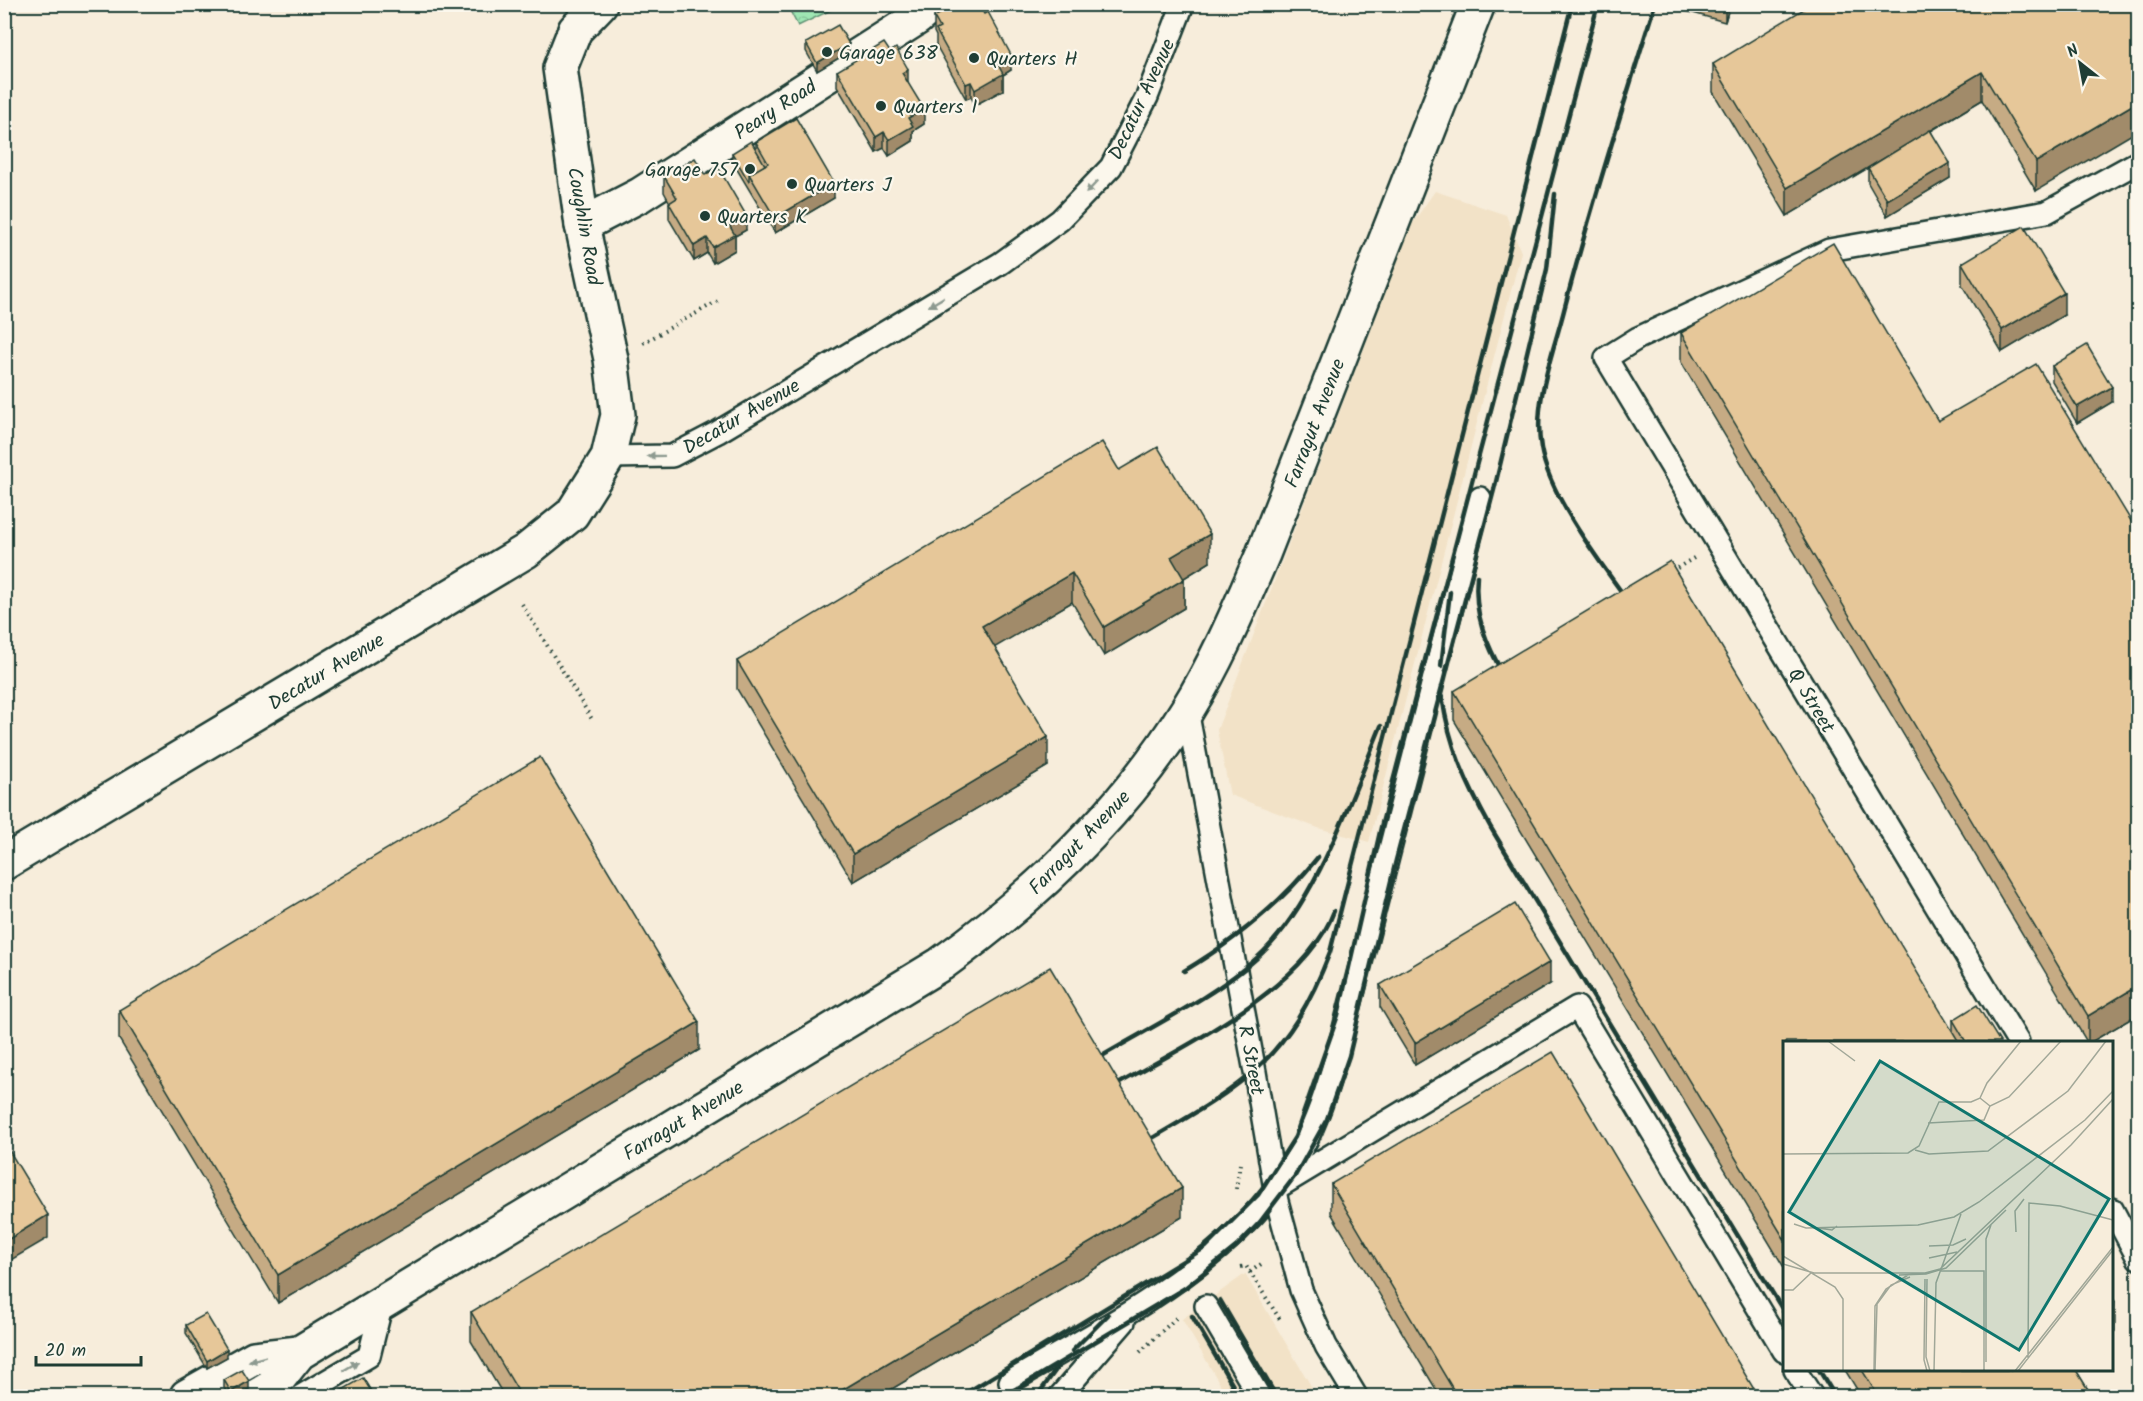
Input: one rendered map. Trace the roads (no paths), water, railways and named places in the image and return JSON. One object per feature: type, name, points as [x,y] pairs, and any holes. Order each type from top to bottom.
[{"type":"street","name":"Coughlin Road","points":[[600,4],[575,30],[560,68],[582,225],[611,359],[618,415],[608,457]]},
{"type":"street","name":"Peary Road","points":[[582,225],[640,195],[917,18],[933,4]]},
{"type":"street","name":"Farragut Avenue","points":[[262,1396],[299,1353],[930,970],[984,933],[1026,898],[1113,811],[1187,710],[1232,626],[1263,554],[1478,4]]},
{"type":"street","name":"Decatur Avenue","points":[[4,863],[526,551],[572,514],[608,457]]},
{"type":"street","name":"Farragut Avenue","points":[[187,1396],[254,1358],[299,1353]]},
{"type":"lane","name":"Decatur Avenue","points":[[608,457],[672,456],[718,432],[1001,263],[1060,220],[1111,167],[1147,97],[1183,4]]},
{"type":"lane","name":"Q Street","points":[[2017,1041],[1606,358],[1638,338],[1829,250],[2048,212],[2139,162]]},
{"type":"lane","points":[[1010,1382],[1136,1308],[1194,1269],[1233,1236],[1275,1189],[1306,1140],[1326,1093],[1480,498]]},
{"type":"lane","name":"R Street","points":[[1187,710],[1275,1189],[1301,1290],[1326,1346],[1356,1396]]},
{"type":"lane","points":[[1275,1189],[1577,1007],[1783,1349]]},
{"type":"lane","points":[[2113,1211],[2139,1257]]},
{"type":"lane","points":[[301,1396],[369,1356],[382,1303]]},
{"type":"lane","points":[[1206,1306],[1259,1396]]},
{"type":"lane","points":[[1060,1396],[1136,1308]]},
{"type":"lane","points":[[1796,1371],[1812,1396]]},
{"type":"railway","points":[[1149,1140],[1212,1102],[1260,1066],[1298,1019],[1330,952],[1572,4]]},
{"type":"railway","points":[[961,1396],[1206,1247],[1258,1195],[1295,1137],[1338,1015],[1382,823],[1598,4]]},
{"type":"railway","points":[[1631,605],[1565,508],[1546,467],[1539,431],[1542,397],[1549,363],[1584,236],[1655,4]]},
{"type":"railway","points":[[1004,1396],[1185,1288],[1237,1246],[1260,1222],[1295,1176],[1327,1119],[1349,1056],[1396,860],[1494,490],[1547,269],[1555,194]]},
{"type":"railway","points":[[1477,576],[1479,617],[1492,654],[1505,678]]},
{"type":"railway","points":[[1441,666],[1450,592]]},
{"type":"railway","points":[[1442,696],[1449,732],[1460,765],[1491,828],[1783,1310]]},
{"type":"railway","points":[[1097,1059],[1223,985],[1258,957],[1279,935],[1297,909],[1330,849],[1381,726]]},
{"type":"railway","points":[[1184,971],[1222,947],[1273,906],[1318,857]]},
{"type":"railway","points":[[1113,1087],[1206,1034],[1270,991],[1297,966],[1319,940],[1334,911]]},
{"type":"railway","points":[[1220,1300],[1276,1396]]},
{"type":"railway","points":[[1072,1351],[1108,1315]]},
{"type":"railway","points":[[1192,1316],[1239,1396]]},
{"type":"railway","points":[[1037,1396],[1058,1367]]},
{"type":"railway","points":[[1820,1371],[1835,1396]]},
{"type":"place","name":"Garage 638","points":[[827,52]]},
{"type":"place","name":"Quarters H","points":[[974,58]]},
{"type":"place","name":"Quarters I","points":[[881,106]]},
{"type":"place","name":"Garage 757","points":[[750,169]]},
{"type":"place","name":"Quarters J","points":[[792,184]]},
{"type":"place","name":"Quarters K","points":[[705,216]]}]
